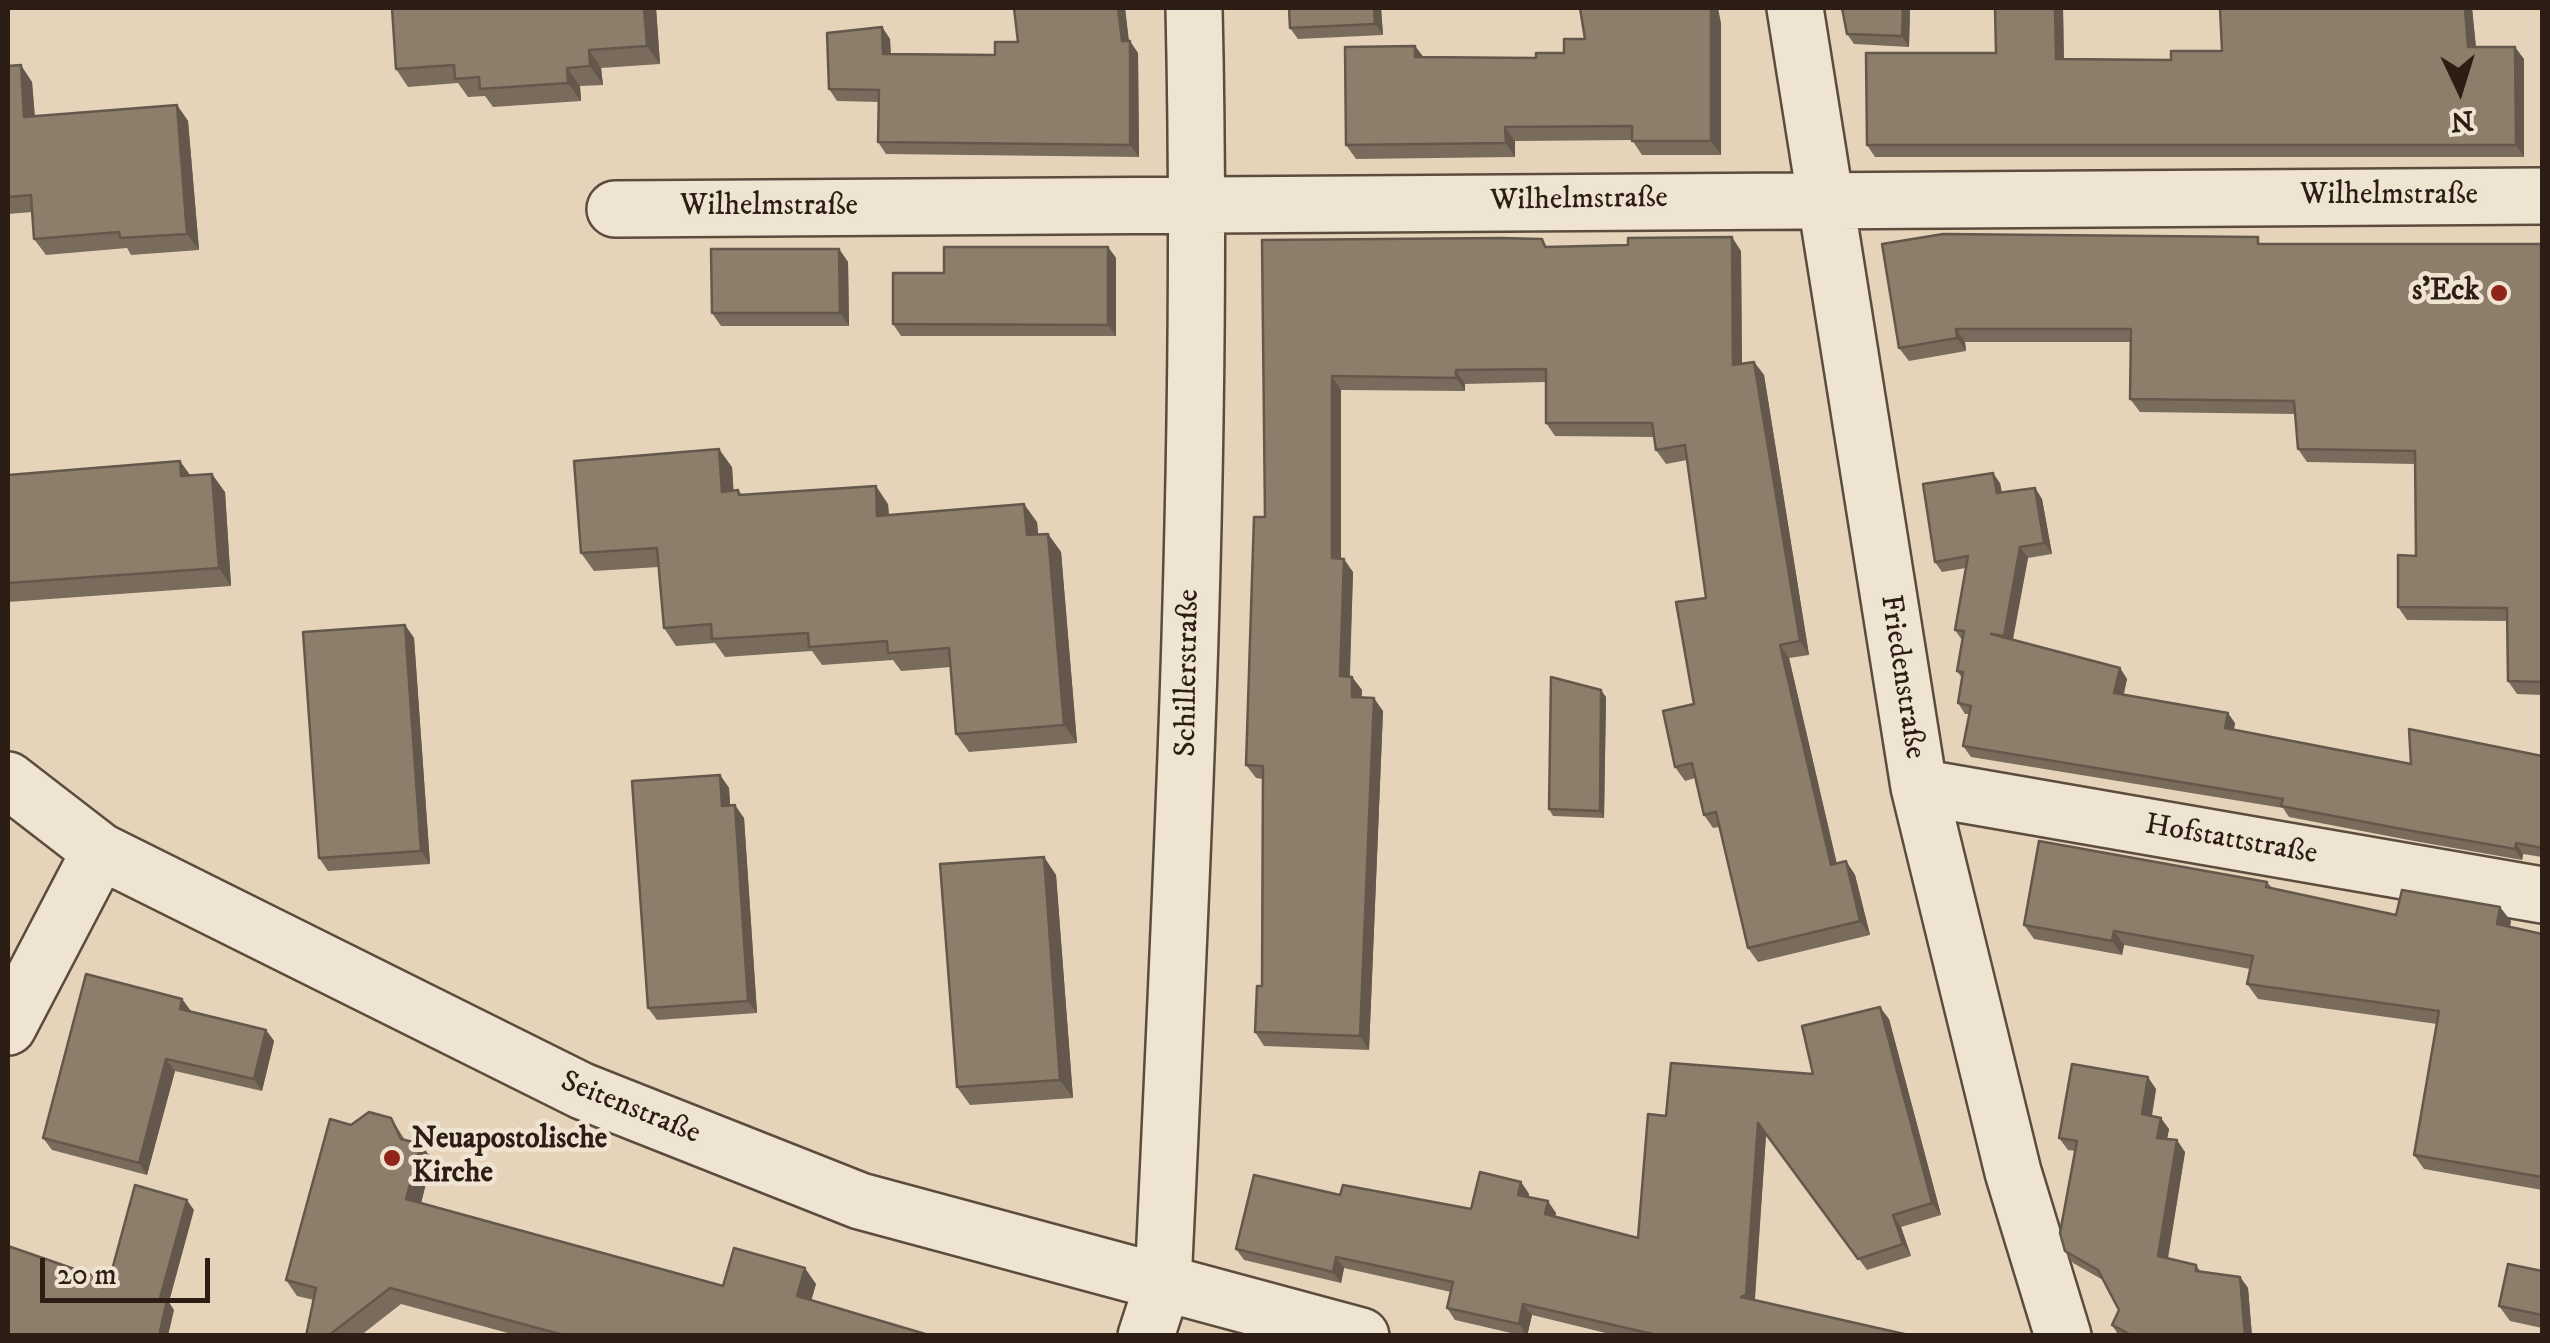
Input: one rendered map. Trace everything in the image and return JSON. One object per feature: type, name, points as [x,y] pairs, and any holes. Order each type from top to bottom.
[{"type":"street","name":"Schillerstraße","points":[[1146,1336],[1163,1284],[1188,738],[1199,205],[1194,8]]},
{"type":"street","name":"Friedenstraße","points":[[1795,8],[1822,198],[1919,787],[2013,1172],[2063,1336]]},
{"type":"street","name":"Wilhelmstraße","points":[[615,210],[1822,198],[2542,196]]},
{"type":"street","name":"Seitenstraße","points":[[8,780],[100,851],[582,1092],[860,1201],[1361,1336]]},
{"type":"street","name":"Hofstattstraße","points":[[1919,787],[2542,896]]},
{"type":"street","points":[[8,1027],[100,851]]},
{"type":"building","points":[[392,8],[644,8],[647,46],[589,50],[590,66],[567,68],[568,83],[480,89],[479,77],[455,79],[454,65],[396,69]]},
{"type":"building","points":[[1014,8],[1118,8],[1122,41],[1130,41],[1130,145],[878,142],[879,90],[829,89],[827,33],[882,27],[883,54],[995,55],[995,42],[1018,42]]},
{"type":"building","points":[[1289,8],[1374,8],[1375,24],[1290,28]]},
{"type":"building","points":[[1580,8],[1711,8],[1711,141],[1632,141],[1632,126],[1505,127],[1506,143],[1346,145],[1345,47],[1415,46],[1415,57],[1536,58],[1536,53],[1564,53],[1564,39],[1585,39]]},
{"type":"building","points":[[1842,8],[1903,8],[1902,36],[1847,34]]},
{"type":"building","points":[[1995,8],[2055,8],[2056,59],[2171,60],[2171,51],[2222,51],[2220,8],[2465,8],[2468,47],[2515,47],[2516,145],[1867,145],[1866,53],[1996,53]]},
{"type":"building","points":[[21,65],[24,117],[177,105],[187,234],[120,238],[119,232],[34,239],[31,195],[8,197],[8,66]]},
{"type":"building","points":[[1943,234],[2258,237],[2258,244],[2541,244],[2542,682],[2508,681],[2507,608],[2398,607],[2398,555],[2416,556],[2415,451],[2298,449],[2294,401],[2130,399],[2131,329],[1956,329],[1957,338],[1899,348],[1882,244]]},
{"type":"building","points":[[1732,237],[1733,365],[1754,362],[1800,641],[1780,645],[1831,865],[1846,861],[1860,921],[1748,948],[1716,812],[1704,815],[1692,763],[1675,767],[1663,711],[1694,704],[1676,602],[1706,598],[1685,445],[1656,450],[1652,423],[1546,423],[1546,369],[1456,370],[1456,378],[1332,376],[1332,558],[1344,559],[1340,676],[1352,677],[1352,697],[1374,698],[1360,1036],[1255,1032],[1257,986],[1262,986],[1263,766],[1246,765],[1254,517],[1265,517],[1262,240],[1542,239],[1545,247],[1628,245],[1628,238]]},
{"type":"building","points":[[944,247],[1108,247],[1108,325],[893,324],[893,273],[944,273]]},
{"type":"building","points":[[711,249],[839,249],[840,313],[712,313]]},
{"type":"building","points":[[719,449],[722,492],[738,490],[739,495],[876,486],[877,516],[1024,504],[1027,535],[1048,534],[1064,725],[956,734],[949,648],[888,653],[887,641],[809,647],[808,633],[712,639],[711,624],[664,628],[657,548],[581,553],[574,461]]},
{"type":"building","points":[[180,461],[181,476],[212,474],[219,568],[8,583],[8,475]]},
{"type":"building","points":[[1993,473],[1997,493],[2035,488],[2044,543],[2020,547],[2004,636],[1991,634],[2120,668],[2114,693],[2228,713],[2225,728],[2411,764],[2409,729],[2542,756],[2542,848],[2516,843],[2515,849],[2407,830],[2281,806],[2283,799],[1963,746],[1971,706],[1958,703],[1963,672],[1957,671],[1964,631],[1955,630],[1968,556],[1935,562],[1923,484]]},
{"type":"building","points":[[405,625],[421,851],[319,858],[303,632]]},
{"type":"building","points":[[1551,677],[1601,690],[1600,811],[1549,809]]},
{"type":"building","points":[[720,775],[722,806],[735,805],[748,1001],[648,1008],[632,781]]},
{"type":"building","points":[[2039,841],[2267,882],[2266,887],[2396,915],[2402,890],[2500,907],[2497,924],[2542,934],[2542,1177],[2414,1155],[2439,1011],[2247,984],[2253,956],[2114,931],[2112,941],[2024,925]]},
{"type":"building","points":[[1044,857],[1060,1080],[957,1087],[940,864]]},
{"type":"building","points":[[86,974],[182,999],[180,1009],[266,1030],[254,1079],[166,1059],[139,1163],[43,1138]]},
{"type":"building","points":[[1880,1007],[1932,1203],[1893,1215],[1903,1244],[1858,1259],[1758,1123],[1746,1295],[1741,1297],[1913,1336],[1661,1336],[1523,1304],[1519,1324],[1447,1308],[1453,1282],[1336,1257],[1333,1272],[1236,1249],[1254,1175],[1340,1195],[1343,1185],[1471,1209],[1480,1172],[1521,1182],[1518,1195],[1548,1201],[1545,1214],[1638,1238],[1648,1114],[1666,1116],[1671,1063],[1813,1074],[1802,1026]]},
{"type":"building","points":[[2072,1064],[2148,1077],[2142,1114],[2161,1118],[2157,1138],[2177,1140],[2158,1256],[2196,1265],[2196,1271],[2240,1277],[2245,1336],[2133,1336],[2112,1325],[2119,1310],[2098,1270],[2065,1251],[2060,1233],[2077,1141],[2059,1138]]},
{"type":"building","points":[[369,1112],[391,1118],[401,1139],[421,1144],[406,1199],[723,1286],[734,1248],[805,1268],[797,1296],[932,1336],[567,1336],[390,1288],[328,1336],[306,1336],[316,1288],[286,1280],[330,1119],[351,1125]]},
{"type":"building","points":[[135,1185],[187,1200],[160,1298],[167,1300],[159,1336],[8,1336],[8,1246],[109,1281]]},
{"type":"building","points":[[2508,1264],[2542,1271],[2542,1315],[2499,1306]]},
{"type":"place","name":"s'Eck","points":[[2499,293]]},
{"type":"place","name":"Neuapostolische Kirche","points":[[392,1158]]}]
